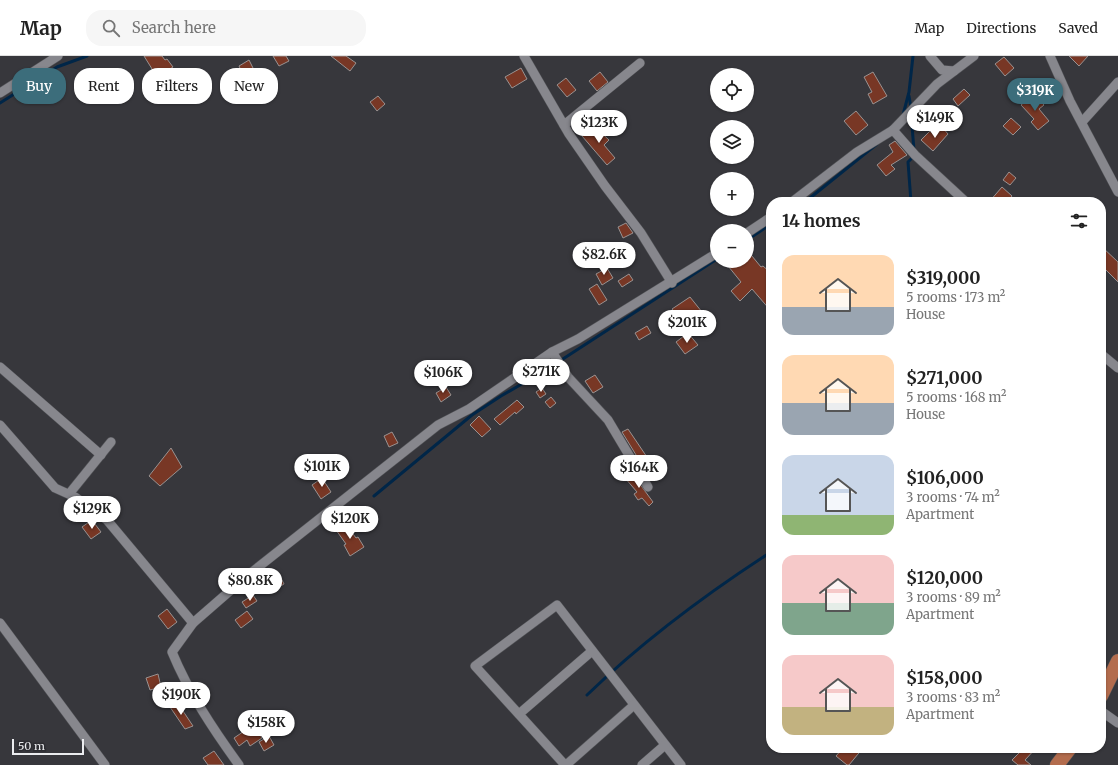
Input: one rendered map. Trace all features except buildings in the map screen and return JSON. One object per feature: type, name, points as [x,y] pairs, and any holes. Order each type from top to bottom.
[{"type":"main road","points":[[1106,686],[1118,661]]},
{"type":"main road","points":[[1058,765],[1066,753]]},
{"type":"street","points":[[0,93],[58,56]]},
{"type":"street","points":[[524,56],[589,165],[641,233],[672,283]]},
{"type":"street","points":[[930,56],[939,67],[945,71],[954,71]]},
{"type":"street","points":[[798,197],[856,152],[893,130],[940,83],[974,56]]},
{"type":"street","points":[[1050,56],[1118,192]]},
{"type":"street","points":[[564,125],[640,63]]},
{"type":"street","points":[[939,67],[940,83]]},
{"type":"street","points":[[1082,122],[1118,82]]},
{"type":"street","points":[[893,130],[915,154],[961,197]]},
{"type":"street","points":[[754,228],[766,220]]},
{"type":"street","points":[[239,765],[209,724],[184,680],[172,652],[193,623],[247,576],[438,425],[469,409],[552,352],[578,339],[672,283],[710,258]]},
{"type":"street","points":[[552,352],[568,377],[608,420],[648,487]]},
{"type":"street","points":[[1106,358],[1118,368]]},
{"type":"street","points":[[0,367],[100,455]]},
{"type":"street","points":[[0,425],[55,488],[69,494],[107,520],[193,623]]},
{"type":"street","points":[[69,494],[111,442]]},
{"type":"street","points":[[634,705],[566,765],[475,666],[556,605],[681,765]]},
{"type":"street","points":[[0,623],[105,765]]},
{"type":"street","points":[[519,714],[592,651]]},
{"type":"street","points":[[1106,714],[1118,722]]},
{"type":"street","points":[[642,765],[665,745]]},
{"type":"waterway","points":[[0,103],[57,67],[87,56]]},
{"type":"waterway","points":[[903,115],[909,92],[913,56]]},
{"type":"waterway","points":[[909,96],[911,108]]},
{"type":"waterway","points":[[911,114],[914,150]]},
{"type":"waterway","points":[[811,197],[877,144]]},
{"type":"waterway","points":[[911,197],[908,162],[914,156]]},
{"type":"waterway","points":[[754,235],[766,227]]},
{"type":"waterway","points":[[374,496],[472,415],[527,381],[543,375],[549,368],[710,264]]},
{"type":"waterway","points":[[587,695],[630,656],[699,601],[766,555]]}]
